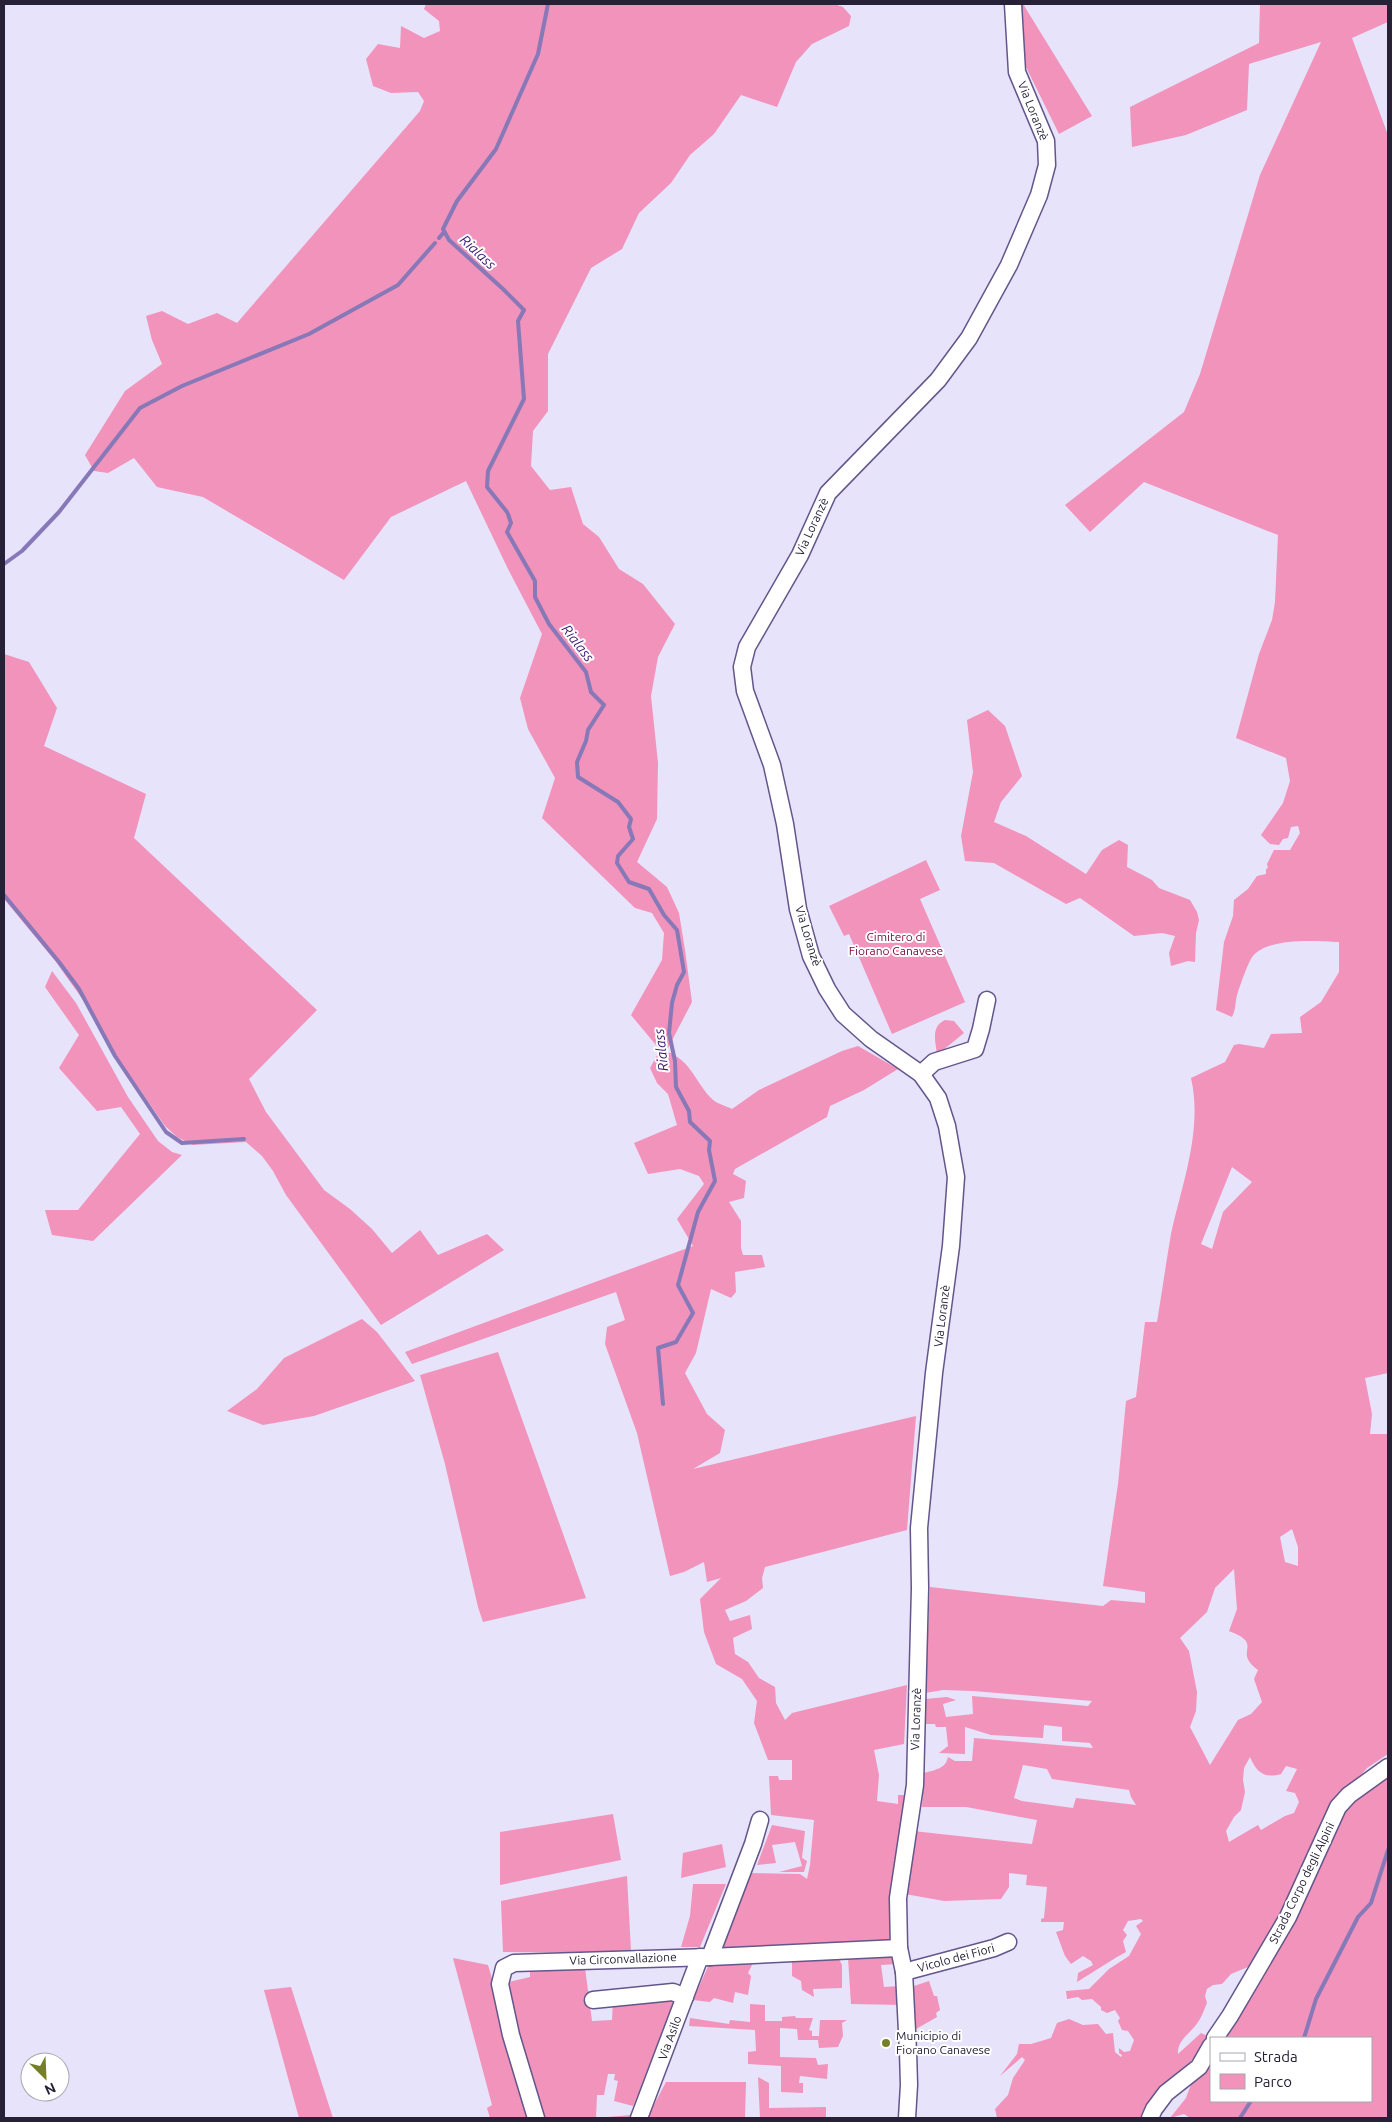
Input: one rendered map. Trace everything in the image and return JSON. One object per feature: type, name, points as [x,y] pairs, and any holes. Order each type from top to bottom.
[{"type":"street","name":"Via Loranzè","points":[[907,2118],[909,2085],[904,1972],[899,1948],[898,1898],[915,1785],[920,1588],[919,1528],[934,1373],[951,1246],[956,1177],[947,1126],[938,1098],[921,1074],[871,1040],[844,1014],[827,989],[811,956],[798,909],[785,824],[772,765],[745,691],[742,667],[747,647],[800,555],[828,493],[938,380],[969,338],[1009,265],[1039,195],[1048,164],[1046,142],[1017,72],[1012,4]]},
{"type":"street","points":[[921,1074],[934,1062],[975,1049],[987,1000]]},
{"type":"street","name":"Strada Corpo degli Alpini","points":[[1216,2037],[1288,1917],[1338,1807],[1349,1795],[1388,1767]]},
{"type":"street","name":"Via Asilo","points":[[639,2118],[685,1997],[705,1957],[753,1844],[760,1820]]},
{"type":"street","name":"Vicolo dei Fiori","points":[[904,1972],[994,1948],[1008,1942]]},
{"type":"street","name":"Via Circonvallazione","points":[[536,2118],[511,2035],[500,1984],[504,1968],[514,1963],[899,1948]]},
{"type":"street","points":[[593,2000],[673,1992],[685,1997]]},
{"type":"street","points":[[1150,2118],[1166,2093],[1199,2067],[1210,2048]]},
{"type":"green space","points":[[426,4],[834,4],[843,7],[851,16],[849,26],[812,44],[796,62],[777,107],[741,95],[714,134],[690,155],[671,183],[639,213],[622,249],[591,268],[548,354],[548,411],[533,431],[531,466],[550,490],[571,487],[583,524],[599,537],[619,569],[643,584],[675,624],[658,657],[651,696],[658,763],[657,819],[637,862],[667,887],[679,913],[692,1002],[667,1050],[661,1050],[679,1058],[685,1063],[713,1100],[732,1109],[759,1090],[842,1051],[858,1046],[898,1069],[864,1090],[830,1106],[827,1117],[735,1169],[733,1174],[746,1181],[744,1198],[729,1202],[741,1221],[741,1248],[743,1255],[762,1255],[765,1267],[735,1272],[736,1292],[731,1298],[711,1289],[696,1353],[685,1373],[707,1414],[725,1430],[720,1453],[693,1469],[916,1416],[907,1530],[765,1567],[762,1578],[763,1588],[746,1601],[725,1610],[730,1621],[750,1615],[752,1629],[733,1638],[735,1654],[748,1662],[759,1678],[775,1687],[776,1703],[785,1720],[792,1713],[907,1685],[904,1744],[874,1750],[879,1775],[877,1801],[898,1804],[898,1795],[907,1795],[896,1943],[811,1947],[722,1947],[743,1873],[800,1874],[807,1879],[814,1820],[771,1815],[769,1776],[778,1776],[779,1780],[792,1780],[792,1760],[768,1760],[754,1723],[757,1701],[742,1679],[716,1664],[704,1632],[700,1599],[721,1578],[707,1582],[704,1562],[684,1572],[670,1576],[637,1433],[605,1344],[607,1327],[625,1320],[616,1292],[412,1364],[405,1352],[693,1246],[677,1219],[704,1184],[699,1176],[680,1169],[648,1174],[634,1143],[677,1125],[668,1094],[657,1083],[650,1068],[660,1050],[631,1015],[662,960],[664,933],[652,913],[635,908],[542,818],[555,778],[528,729],[520,698],[542,634],[508,569],[466,481],[391,517],[344,580],[203,497],[157,487],[134,458],[108,473],[94,471],[85,455],[125,391],[162,364],[152,340],[146,316],[162,311],[188,324],[217,313],[237,323],[420,111],[424,101],[418,92],[391,93],[373,86],[366,59],[378,44],[400,48],[401,26],[424,38],[440,31],[439,21],[424,9]]},
{"type":"green space","points":[[1018,4],[1023,4],[1092,116],[1059,134],[1023,61]]},
{"type":"green space","points":[[1260,4],[1388,4],[1388,22],[1352,38],[1388,135],[1388,1373],[1365,1378],[1372,1414],[1370,1434],[1388,1434],[1388,1754],[1367,1768],[1331,1811],[1322,1835],[1255,1964],[1231,1974],[1222,1984],[1213,1985],[1207,1989],[1205,1996],[1207,2003],[1196,2025],[1181,2041],[1178,2054],[1201,2033],[1210,2037],[1199,2054],[1158,2090],[1147,2118],[997,2118],[995,2109],[1008,2095],[1013,2078],[1025,2060],[1022,2057],[1000,2076],[1017,2054],[1019,2044],[1031,2044],[1051,2038],[1057,2023],[1069,2019],[1083,2025],[1098,2024],[1106,2034],[1113,2033],[1115,2052],[1121,2057],[1119,2048],[1124,2052],[1130,2051],[1134,2040],[1128,2031],[1122,2030],[1118,2021],[1120,2018],[1115,2010],[1107,2013],[1101,2010],[1101,2007],[1092,1999],[1082,2000],[1078,1997],[1067,1999],[1066,1991],[1089,1989],[1109,1969],[1129,1956],[1141,1934],[1136,1926],[1143,1921],[1141,1919],[1128,1921],[1123,1930],[1127,1935],[1123,1941],[1126,1952],[1077,1982],[1078,1973],[1093,1965],[1091,1961],[1083,1956],[1071,1964],[1065,1956],[1056,1932],[1063,1930],[1064,1922],[1041,1922],[1041,1919],[1044,1918],[1047,1887],[1026,1885],[1027,1875],[1009,1873],[1009,1887],[1001,1899],[944,1901],[905,1894],[913,1831],[1032,1844],[1037,1820],[966,1807],[922,1807],[924,1773],[942,1767],[948,1757],[955,1761],[972,1761],[974,1738],[1093,1748],[1090,1743],[1062,1741],[1062,1727],[1044,1725],[1043,1738],[991,1735],[965,1727],[965,1754],[939,1753],[948,1746],[946,1727],[925,1724],[925,1699],[947,1697],[956,1700],[943,1704],[946,1717],[973,1714],[972,1696],[1088,1706],[1092,1701],[973,1691],[943,1690],[925,1693],[930,1587],[1103,1606],[1111,1600],[1145,1603],[1145,1592],[1103,1586],[1118,1484],[1126,1401],[1136,1397],[1145,1322],[1157,1322],[1171,1234],[1190,1157],[1194,1117],[1191,1078],[1225,1062],[1234,1045],[1264,1048],[1271,1034],[1302,1033],[1300,1017],[1321,1002],[1339,972],[1339,942],[1293,941],[1270,946],[1260,950],[1251,959],[1237,995],[1232,1017],[1216,1010],[1224,942],[1233,916],[1234,900],[1248,889],[1257,876],[1266,874],[1267,864],[1274,850],[1290,850],[1300,833],[1298,826],[1291,827],[1288,838],[1283,839],[1279,845],[1270,844],[1261,835],[1283,803],[1290,781],[1286,758],[1236,738],[1259,654],[1272,620],[1275,602],[1278,535],[1144,482],[1090,532],[1065,505],[1184,412],[1200,374],[1260,175],[1321,42],[1249,64],[1247,110],[1186,135],[1132,147],[1130,107],[1259,43]],"holes":[[[1232,1167],[1252,1182],[1223,1212],[1212,1249],[1201,1244]],[[1292,1529],[1298,1547],[1298,1566],[1285,1562],[1280,1537]],[[1234,1569],[1237,1609],[1229,1631],[1241,1636],[1247,1642],[1248,1660],[1258,1670],[1254,1679],[1262,1702],[1251,1714],[1238,1720],[1210,1765],[1190,1727],[1196,1711],[1197,1692],[1189,1651],[1180,1638],[1207,1612],[1215,1588]],[[1250,1757],[1258,1770],[1265,1775],[1281,1774],[1286,1766],[1297,1769],[1286,1791],[1295,1793],[1299,1802],[1294,1813],[1261,1830],[1258,1825],[1229,1842],[1226,1831],[1234,1817],[1241,1810],[1245,1792],[1244,1768]],[[1023,1765],[1047,1769],[1052,1779],[1129,1790],[1136,1805],[1076,1798],[1073,1808],[1022,1801],[1014,1798]]]},
{"type":"green space","points":[[4,654],[29,662],[57,708],[44,746],[146,794],[134,838],[317,1010],[249,1079],[266,1112],[324,1190],[350,1209],[372,1229],[392,1253],[420,1230],[438,1255],[487,1234],[504,1250],[381,1325],[286,1195],[273,1171],[262,1156],[246,1142],[193,1145],[177,1137],[165,1126],[119,1060],[98,1021],[56,962],[4,899]]},
{"type":"green space","points":[[988,710],[1005,726],[1022,776],[1001,802],[994,822],[1026,836],[1086,874],[1102,850],[1119,840],[1128,845],[1127,867],[1152,880],[1159,888],[1190,900],[1197,912],[1199,920],[1196,933],[1195,962],[1188,961],[1171,966],[1169,953],[1175,936],[1162,933],[1134,936],[1080,898],[1066,904],[994,863],[965,861],[961,836],[973,772],[967,720]]},
{"type":"green space","name":"Cimitero di Fiorano Canavese","points":[[926,860],[940,890],[920,899],[965,1002],[970,1000],[892,1034],[849,934],[844,936],[829,906]]},
{"type":"green space","points":[[52,971],[76,1003],[128,1097],[158,1141],[172,1152],[182,1155],[93,1241],[52,1235],[45,1210],[78,1210],[140,1134],[121,1107],[97,1111],[59,1068],[79,1035],[45,987]]},
{"type":"green space","points":[[945,1020],[954,1021],[964,1033],[937,1055],[935,1035],[937,1027]]},
{"type":"green space","points":[[362,1319],[377,1332],[415,1381],[314,1416],[263,1425],[227,1411],[257,1389],[284,1358]]},
{"type":"green space","points":[[498,1352],[586,1598],[483,1622],[445,1464],[420,1375]]},
{"type":"green space","points":[[1388,1774],[1388,2118],[1190,2118],[1184,2114],[1170,2118],[1186,2098],[1193,2079],[1210,2060],[1210,2102],[1372,2102],[1372,2037],[1225,2037],[1282,1943],[1319,1868],[1337,1820],[1361,1793]]},
{"type":"green space","points":[[613,1814],[621,1860],[500,1885],[500,1832]]},
{"type":"green space","points":[[772,1825],[805,1831],[802,1858],[807,1861],[804,1872],[779,1872],[802,1866],[795,1842],[772,1845],[776,1863],[757,1865]]},
{"type":"green space","points":[[722,1844],[726,1867],[681,1878],[683,1853]]},
{"type":"green space","points":[[627,1876],[631,1951],[590,1953],[503,1952],[501,1901]]},
{"type":"green space","points":[[693,1884],[726,1884],[700,1947],[681,1947],[690,1916]]},
{"type":"green space","points":[[896,1956],[897,1964],[881,1965],[884,1987],[900,1986],[903,2005],[851,2004],[848,1958]]},
{"type":"green space","points":[[832,1957],[839,1959],[842,1965],[842,1988],[813,1989],[814,1997],[802,1990],[801,1981],[792,1976],[792,1959]]},
{"type":"green space","points":[[453,1958],[488,1965],[533,2118],[490,2118],[487,2108],[492,2105]]},
{"type":"green space","points":[[710,1962],[753,1963],[748,1973],[751,1976],[748,1995],[735,1992],[733,2003],[714,1998],[710,2002],[693,2000]]},
{"type":"green space","points":[[585,1968],[592,2021],[612,2020],[613,2000],[676,1997],[633,2106],[614,2101],[618,2081],[614,2080],[615,2074],[608,2074],[604,2095],[597,2095],[596,2118],[543,2118],[505,1983],[530,1977],[530,1970]]},
{"type":"green space","points":[[929,1981],[934,1996],[937,1996],[940,2010],[936,2013],[937,2017],[909,2033],[908,1988]]},
{"type":"green space","points":[[291,1987],[333,2118],[299,2118],[264,1990]]},
{"type":"green space","points":[[750,2004],[765,2005],[765,2021],[782,2021],[782,2017],[795,2016],[796,2018],[813,2018],[809,2030],[812,2031],[812,2036],[819,2036],[820,2020],[847,2020],[842,2023],[843,2036],[838,2047],[819,2048],[818,2040],[798,2040],[797,2029],[780,2028],[780,2057],[816,2058],[818,2065],[828,2064],[827,2079],[800,2076],[799,2083],[803,2083],[803,2093],[781,2092],[781,2066],[748,2064],[748,2052],[756,2051],[755,2030],[689,2026],[690,2018],[729,2024],[730,2020],[750,2022]]},
{"type":"green space","points":[[758,2077],[769,2083],[769,2108],[826,2107],[826,2118],[760,2118]]},
{"type":"green space","points":[[666,2082],[746,2082],[745,2118],[647,2118]]},
{"type":"green space","points":[[631,2115],[630,2118],[596,2118]]},
{"type":"waterway","name":"Rialass","points":[[507,512],[487,487],[488,471],[524,399],[518,321],[524,310],[449,240],[443,229],[457,201],[496,149],[538,54],[548,4]]},
{"type":"waterway","points":[[439,238],[444,232]]},
{"type":"waterway","points":[[4,564],[22,551],[59,512],[140,408],[182,386],[309,334],[398,285],[435,243]]},
{"type":"waterway","name":"Rialass","points":[[508,514],[511,523],[507,532],[535,581],[535,597],[549,624],[586,672],[591,692],[604,705],[588,730],[586,741],[577,762],[578,777],[618,802],[631,819],[629,827],[633,839],[618,856],[617,863],[629,882],[649,889],[664,915],[677,930],[684,972],[677,985],[672,1003],[669,1033],[675,1061],[676,1087],[689,1111],[690,1122],[710,1141],[709,1150],[715,1181],[698,1212],[678,1285],[693,1313],[676,1342],[658,1348],[663,1404]]},
{"type":"waterway","points":[[4,895],[79,989],[115,1056],[166,1132],[182,1143],[244,1139]]},
{"type":"waterway","points":[[1304,2037],[1316,1999],[1358,1917],[1371,1903],[1388,1850]]},
{"type":"waterway","points":[[1240,2118],[1250,2102]]},
{"type":"place","name":"Municipio di Fiorano Canavese","points":[[886,2043]]}]
